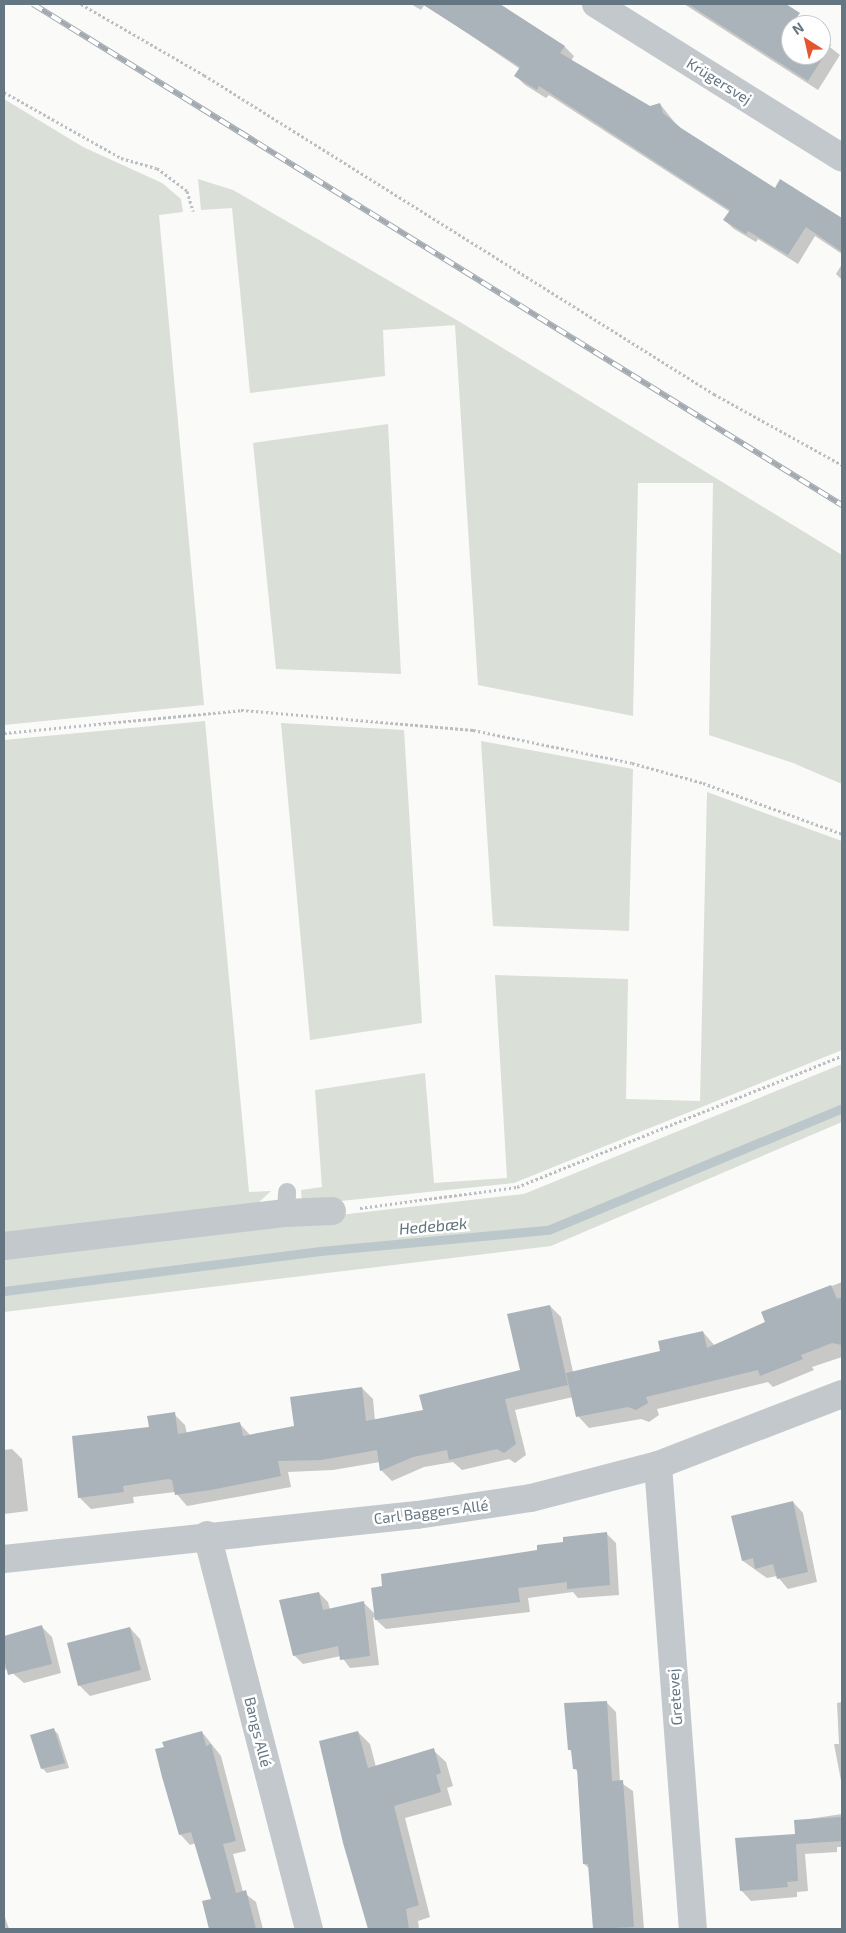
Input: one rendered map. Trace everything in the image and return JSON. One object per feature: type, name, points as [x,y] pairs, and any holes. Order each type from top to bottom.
[{"type":"street","name":"Krügersvej","points":[[596,4],[842,158]]},
{"type":"street","points":[[4,1246],[287,1202],[332,1211]]},
{"type":"street","name":"Carl Baggers Allé","points":[[4,1559],[207,1535],[417,1515],[530,1498],[658,1465],[842,1394]]},
{"type":"street","name":"Gretevej","points":[[658,1465],[693,1929]]},
{"type":"street","name":"Bangs Allé","points":[[207,1535],[309,1929]]},
{"type":"path","points":[[81,4],[204,75],[714,394],[842,465]]},
{"type":"path","points":[[4,92],[121,158],[157,168],[187,191],[193,211]]},
{"type":"path","points":[[4,733],[241,710],[472,730],[632,763],[694,780],[842,834]]},
{"type":"path","points":[[332,1211],[517,1187],[842,1056]]},
{"type":"shaded area","points":[[4,99],[83,147],[162,183],[181,199],[183,212],[159,215],[204,705],[4,725]]},
{"type":"shaded area","points":[[198,179],[233,190],[460,322],[842,555],[842,784],[793,763],[709,735],[713,483],[638,483],[633,716],[478,685],[455,325],[383,330],[385,376],[250,393],[232,208],[201,210]]},
{"type":"shaded area","points":[[388,424],[401,674],[276,669],[253,443]]},
{"type":"shaded area","points":[[205,721],[249,1192],[271,1191],[257,1204],[4,1236],[4,740]]},
{"type":"shaded area","points":[[281,723],[404,730],[422,1023],[310,1040]]},
{"type":"shaded area","points":[[481,741],[633,769],[629,931],[493,926]]},
{"type":"shaded area","points":[[707,792],[842,841],[842,1050],[514,1183],[302,1205],[301,1190],[322,1187],[315,1090],[425,1073],[434,1183],[507,1178],[495,975],[628,979],[626,1099],[700,1101]]},
{"type":"shaded area","points":[[842,1064],[842,1122],[551,1246],[4,1312],[4,1253],[524,1194]]},
{"type":"building","points":[[422,4],[500,4],[565,46],[560,53],[650,106],[660,103],[663,113],[681,128],[775,188],[780,179],[842,218],[842,252],[806,227],[788,255],[748,231],[746,234],[723,220],[730,210],[539,86],[537,90],[514,76],[520,67]]},
{"type":"building","points":[[688,4],[786,4],[800,13],[798,15],[781,15],[781,64]]},
{"type":"building","points":[[783,65],[818,65],[808,81]]},
{"type":"building","points":[[831,1285],[837,1299],[842,1297],[842,1345],[832,1343],[801,1355],[803,1359],[760,1376],[758,1370],[646,1397],[648,1403],[636,1410],[628,1407],[576,1417],[566,1373],[660,1351],[658,1341],[703,1331],[707,1348],[765,1322],[761,1312]]},
{"type":"building","points":[[550,1305],[568,1385],[505,1399],[516,1444],[504,1453],[497,1449],[449,1460],[447,1450],[413,1457],[380,1471],[377,1450],[321,1460],[278,1461],[281,1476],[211,1490],[175,1495],[172,1480],[168,1479],[123,1486],[124,1492],[78,1498],[72,1436],[149,1427],[147,1416],[175,1412],[178,1434],[240,1422],[243,1436],[294,1426],[290,1397],[362,1387],[366,1421],[423,1410],[419,1395],[520,1370],[507,1314]]},
{"type":"building","points":[[793,1501],[808,1572],[777,1579],[773,1564],[755,1569],[753,1558],[742,1561],[731,1516]]},
{"type":"building","points":[[607,1532],[610,1585],[567,1589],[567,1582],[518,1588],[520,1602],[375,1620],[371,1588],[382,1586],[381,1574],[537,1550],[537,1545],[563,1542],[563,1537]]},
{"type":"building","points":[[319,1592],[323,1610],[364,1601],[370,1656],[340,1660],[338,1646],[293,1656],[279,1600]]},
{"type":"building","points":[[42,1625],[52,1664],[8,1675],[4,1659],[4,1636]]},
{"type":"building","points":[[130,1627],[141,1670],[78,1686],[67,1643]]},
{"type":"building","points":[[607,1701],[612,1781],[623,1780],[634,1927],[593,1929],[588,1864],[583,1864],[577,1769],[573,1769],[571,1750],[568,1750],[564,1703]]},
{"type":"building","points":[[54,1728],[65,1763],[41,1769],[30,1735]]},
{"type":"building","points":[[202,1731],[206,1746],[211,1744],[236,1841],[223,1844],[236,1893],[246,1890],[256,1929],[209,1929],[202,1901],[211,1899],[191,1832],[179,1835],[162,1777],[155,1749],[164,1747],[162,1742]]},
{"type":"building","points":[[358,1731],[368,1768],[434,1748],[441,1773],[436,1775],[441,1792],[394,1806],[419,1905],[406,1909],[409,1929],[368,1929],[343,1843],[319,1741]]},
{"type":"building","points":[[842,1817],[842,1841],[796,1844],[798,1881],[787,1882],[788,1887],[740,1891],[735,1838],[795,1834],[794,1820]]},
{"type":"waterway","name":"Hedebæk","points":[[4,1291],[320,1251],[548,1230],[842,1108]]},
{"type":"railway","points":[[33,4],[842,505]]}]
